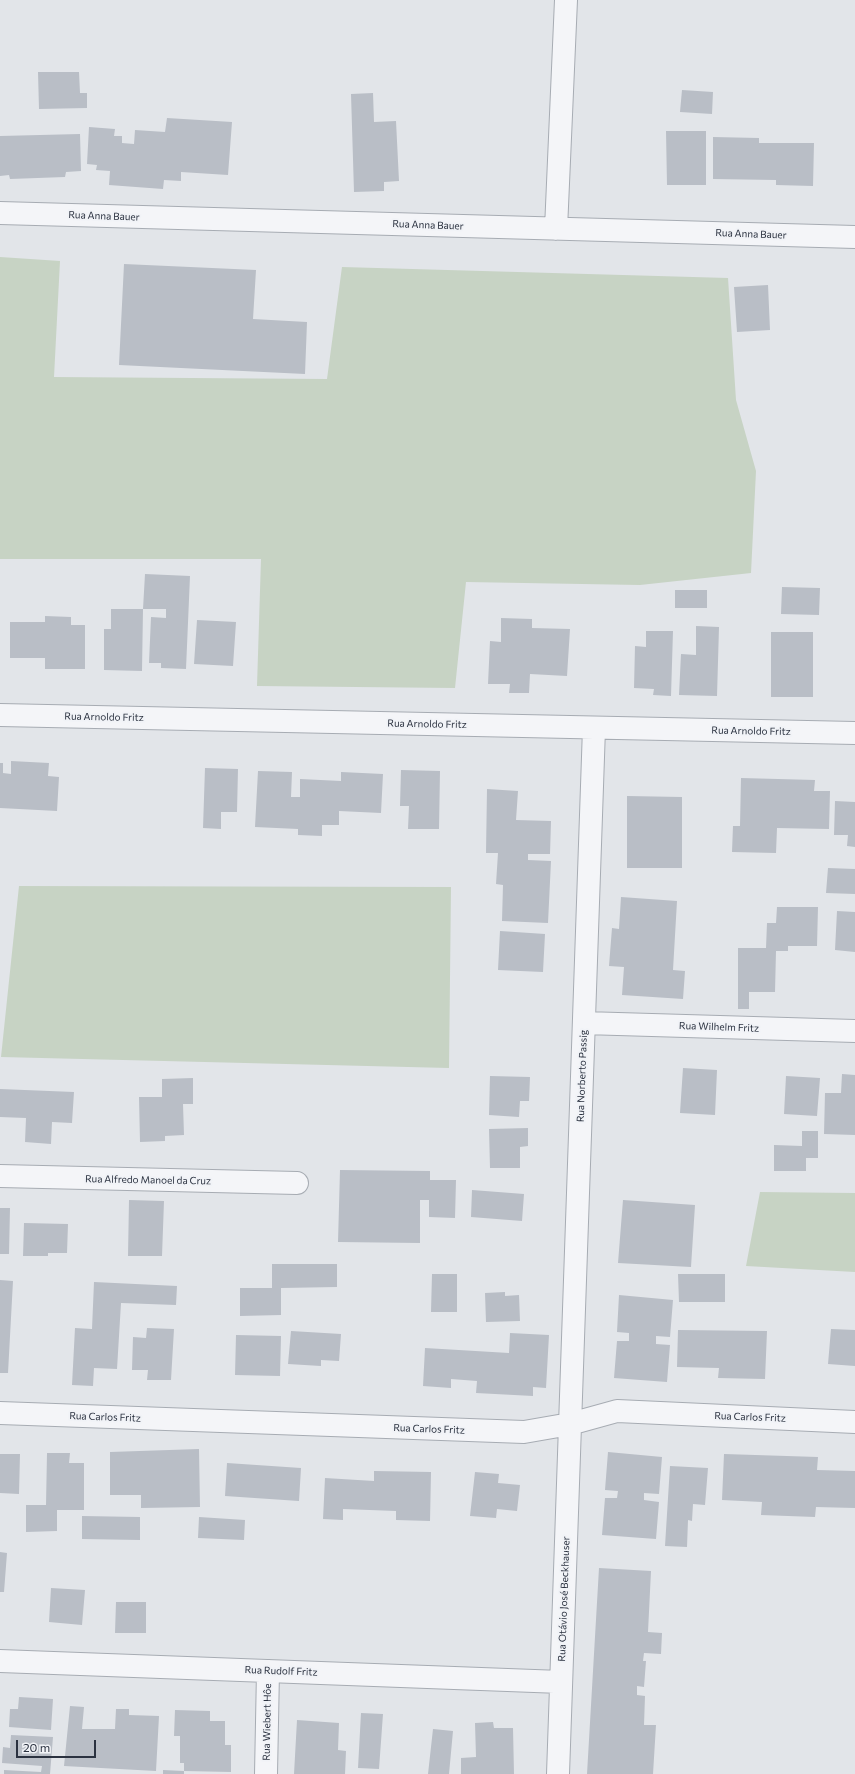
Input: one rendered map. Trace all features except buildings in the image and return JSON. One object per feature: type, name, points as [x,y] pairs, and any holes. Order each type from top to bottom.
[{"type":"street","points":[[556,229],[566,0]]},
{"type":"street","name":"Rua Anna Bauer","points":[[0,213],[855,237]]},
{"type":"street","name":"Rua Arnoldo Fritz","points":[[0,715],[855,733]]},
{"type":"street","name":"Rua Norberto Passig","points":[[570,1424],[594,728]]},
{"type":"street","name":"Rua Wilhelm Fritz","points":[[584,1023],[855,1031]]},
{"type":"street","name":"Rua Alfredo Manoel da Cruz","points":[[0,1176],[297,1183]]},
{"type":"street","name":"Rua Carlos Fritz","points":[[0,1413],[524,1432],[570,1424],[617,1411],[855,1422]]},
{"type":"street","name":"Rua Otávio José Beckhauser","points":[[558,1774],[570,1424]]},
{"type":"street","name":"Rua Rudolf Fritz","points":[[0,1661],[561,1682]]},
{"type":"street","name":"Rua Wiebert Hôe","points":[[266,1774],[268,1671]]},
{"type":"green space","points":[[0,257],[60,261],[54,377],[327,379],[342,267],[728,278],[736,400],[756,471],[751,573],[640,585],[466,582],[455,688],[257,686],[261,559],[0,559]]},
{"type":"green space","points":[[19,886],[451,887],[449,1068],[1,1057]]},
{"type":"green space","points":[[760,1192],[855,1193],[855,1272],[746,1266]]}]
